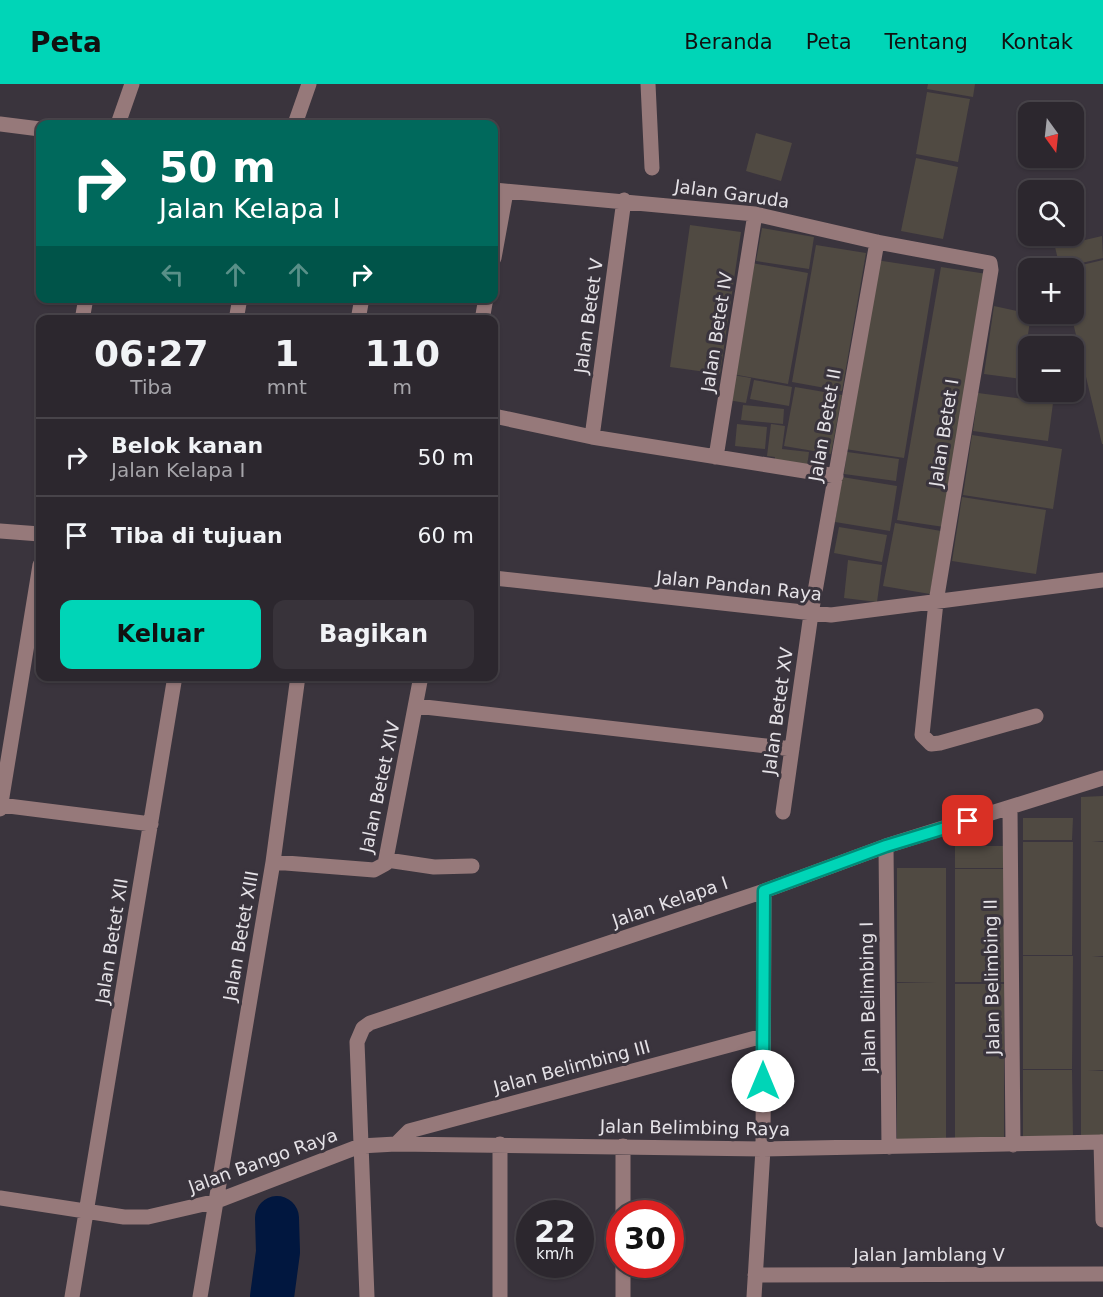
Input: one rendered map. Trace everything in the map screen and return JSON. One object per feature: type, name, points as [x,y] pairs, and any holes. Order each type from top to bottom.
[{"type":"street","points":[[119,120],[132,84]]},
{"type":"street","points":[[296,120],[309,84]]},
{"type":"street","points":[[648,84],[652,168]]},
{"type":"street","points":[[0,124],[36,128]]},
{"type":"street","points":[[498,213],[500,191]]},
{"type":"street","name":"Jalan Garuda","points":[[500,191],[624,200],[755,214],[877,242],[982,261],[990,263],[991,270]]},
{"type":"street","name":"Jalan Betet V","points":[[592,436],[624,200]]},
{"type":"street","name":"Jalan Betet IV","points":[[716,457],[755,214]]},
{"type":"street","name":"Jalan Betet II","points":[[811,614],[877,242]]},
{"type":"street","name":"Jalan Betet I","points":[[991,270],[936,602],[922,735],[931,744],[940,743],[1036,716]]},
{"type":"street","points":[[498,417],[592,436],[836,476]]},
{"type":"street","points":[[0,531],[36,534]]},
{"type":"street","name":"Jalan Pandan Raya","points":[[498,578],[811,614],[887,610],[1103,580]]},
{"type":"street","points":[[36,589],[0,807],[151,824]]},
{"type":"street","name":"Jalan Betet XV","points":[[783,812],[811,614]]},
{"type":"street","name":"Jalan Betet XII","points":[[72,1297],[174,681]]},
{"type":"street","name":"Jalan Betet XIII","points":[[200,1297],[273,862],[297,681]]},
{"type":"street","name":"Jalan Betet XIV","points":[[273,862],[374,870],[382,867],[387,860],[420,681]]},
{"type":"street","points":[[416,706],[792,749]]},
{"type":"street","name":"Jalan Kelapa I","points":[[367,1297],[357,1042],[359,1034],[370,1023],[764,891],[886,846],[1103,778]]},
{"type":"street","name":"Jalan Belimbing II","points":[[1010,809],[1013,1145]]},
{"type":"street","name":"Jalan Belimbing I","points":[[886,846],[890,1147]]},
{"type":"street","points":[[387,860],[434,867],[472,866]]},
{"type":"street","points":[[754,1297],[763,1149],[764,891]]},
{"type":"street","name":"Jalan Belimbing III","points":[[396,1144],[409,1131],[763,1036]]},
{"type":"street","points":[[1102,1142],[1103,1220]]},
{"type":"street","name":"Jalan Belimbing Raya","points":[[360,1146],[500,1144],[763,1149],[1102,1142]]},
{"type":"street","points":[[500,1144],[500,1297]]},
{"type":"street","name":"Jalan Bango Raya","points":[[0,1198],[124,1217],[148,1217],[217,1201],[360,1146]]},
{"type":"street","points":[[623,1146],[623,1200]]},
{"type":"street","name":"Jalan Jamblang V","points":[[755,1275],[1103,1274]]},
{"type":"street","points":[[623,1278],[623,1297]]},
{"type":"building","points":[[928,84],[975,84],[973,97],[927,89]]},
{"type":"building","points":[[927,92],[970,99],[958,162],[916,154]]},
{"type":"building","points":[[756,133],[792,143],[781,181],[746,171]]},
{"type":"building","points":[[916,158],[958,167],[943,239],[901,231]]},
{"type":"building","points":[[690,225],[741,232],[720,374],[670,367]]},
{"type":"building","points":[[762,228],[814,237],[809,269],[756,261]]},
{"type":"building","points":[[1102,236],[1103,258],[1084,262],[1084,258],[1058,258],[1055,247],[1084,246],[1084,240]]},
{"type":"building","points":[[816,245],[866,253],[842,391],[792,382]]},
{"type":"building","points":[[876,260],[935,269],[904,458],[845,449]]},
{"type":"building","points":[[1103,260],[1103,444],[1084,369],[1084,336],[1076,336],[1073,324],[1084,324],[1084,264]]},
{"type":"building","points":[[752,263],[808,273],[788,384],[732,374]]},
{"type":"building","points":[[941,267],[987,274],[944,527],[897,520]]},
{"type":"building","points":[[994,306],[1018,311],[1018,324],[1030,324],[1028,336],[1018,336],[1018,379],[984,374]]},
{"type":"building","points":[[733,375],[751,378],[746,403],[728,400]]},
{"type":"building","points":[[754,380],[792,387],[789,406],[750,399]]},
{"type":"building","points":[[795,387],[842,395],[831,454],[784,446]]},
{"type":"building","points":[[978,393],[1018,398],[1018,402],[1053,403],[1048,441],[973,431]]},
{"type":"building","points":[[743,405],[784,409],[783,424],[741,420]]},
{"type":"building","points":[[737,424],[767,427],[765,449],[735,446]]},
{"type":"building","points":[[771,424],[785,426],[782,449],[809,452],[807,468],[774,464],[775,457],[767,456]]},
{"type":"building","points":[[972,435],[1062,449],[1053,509],[963,495]]},
{"type":"building","points":[[847,452],[899,459],[896,481],[844,474]]},
{"type":"building","points":[[842,477],[897,486],[890,531],[835,522]]},
{"type":"building","points":[[962,497],[1046,510],[1036,574],[952,561]]},
{"type":"building","points":[[895,523],[941,531],[930,594],[883,586]]},
{"type":"building","points":[[839,527],[887,535],[882,562],[834,553]]},
{"type":"building","points":[[848,560],[882,565],[877,602],[844,598]]},
{"type":"building","points":[[1103,796],[1103,841],[1092,842],[1103,842],[1103,956],[1092,956],[1103,957],[1103,1070],[1088,1070],[1103,1071],[1103,1139],[1081,1139],[1081,797]]},
{"type":"building","points":[[1023,818],[1073,818],[1072,840],[1023,840]]},
{"type":"building","points":[[1023,842],[1073,842],[1072,955],[1023,955]]},
{"type":"building","points":[[955,846],[1004,846],[1004,868],[955,868]]},
{"type":"building","points":[[897,868],[946,868],[946,1142],[897,1142],[897,983],[936,982],[897,982]]},
{"type":"building","points":[[955,869],[1004,869],[1004,982],[955,982]]},
{"type":"building","points":[[1023,956],[1073,956],[1072,1069],[1023,1069]]},
{"type":"building","points":[[955,984],[1004,984],[1004,1142],[955,1143]]},
{"type":"building","points":[[1023,1070],[1072,1070],[1073,1138],[1023,1138]]},
{"type":"waterway","points":[[272,1297],[278,1252],[277,1218]]},
{"type":"route","points":[[763,1081],[764,891],[886,846],[968,821]]}]
